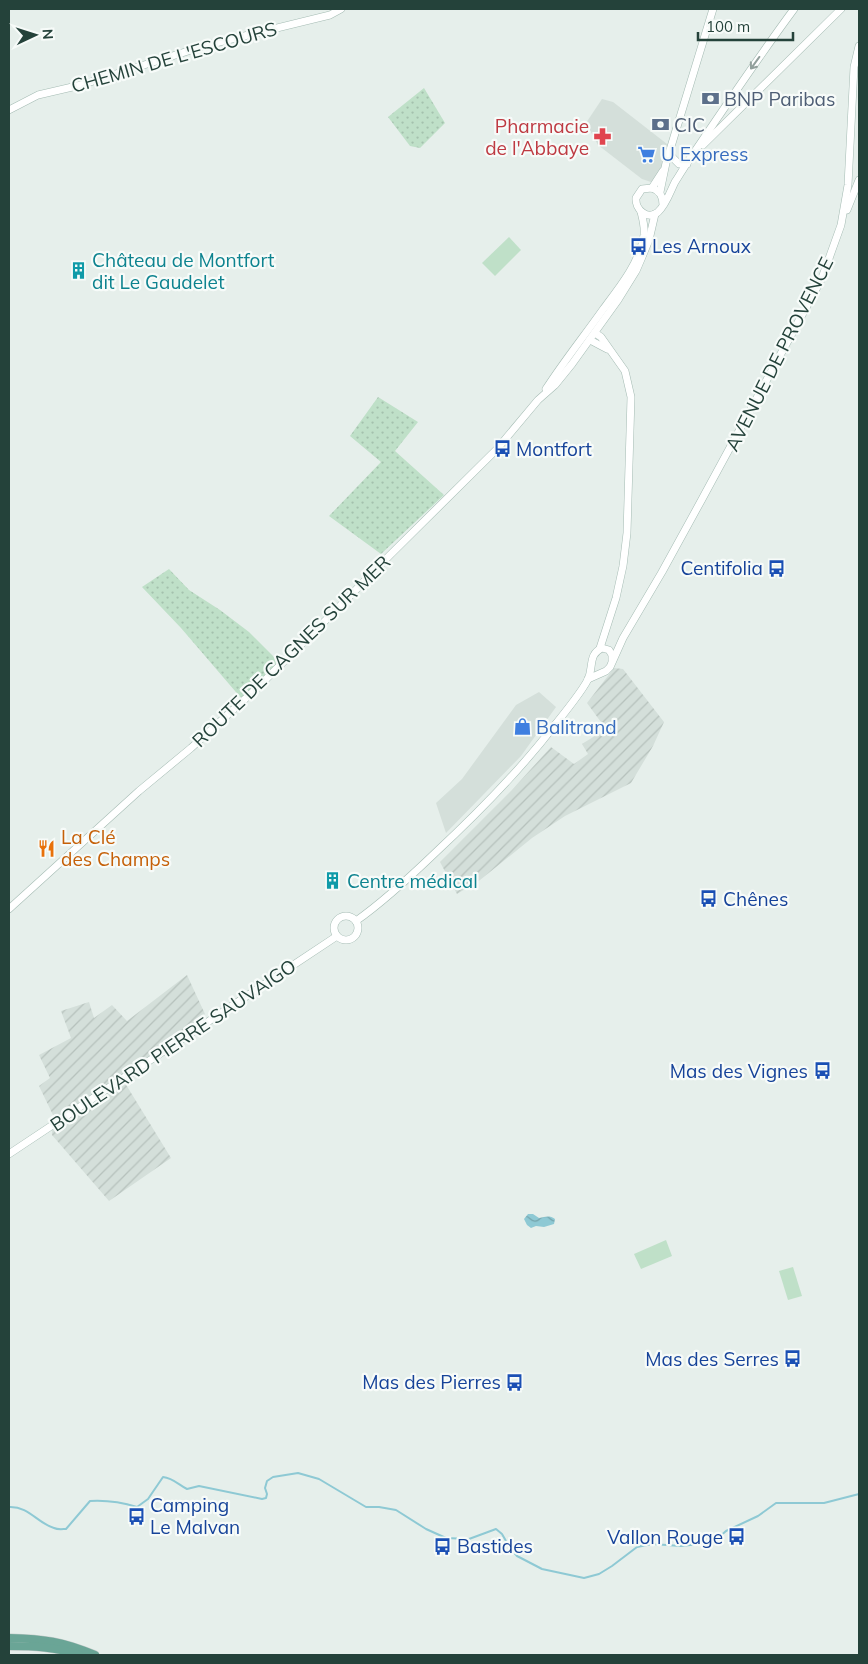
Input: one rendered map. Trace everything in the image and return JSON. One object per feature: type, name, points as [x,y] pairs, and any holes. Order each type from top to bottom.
[{"type":"main road","name":"CHEMIN DE L'ESCOURS","points":[[9,110],[38,95],[81,85],[207,45],[330,16],[341,9]]},
{"type":"main road","points":[[663,205],[660,192],[664,171],[713,9]]},
{"type":"main road","points":[[673,186],[665,192],[652,188],[642,190],[636,198],[637,208],[645,215],[655,214],[661,208],[692,156],[794,9]]},
{"type":"main road","points":[[692,156],[841,9]]},
{"type":"main road","name":"AVENUE DE PROVENCE","points":[[612,661],[822,278],[842,224],[848,185],[854,67],[859,46]]},
{"type":"main road","points":[[715,122],[721,127]]},
{"type":"main road","points":[[670,150],[672,157],[679,164],[687,164]]},
{"type":"main road","points":[[652,188],[664,171]]},
{"type":"main road","points":[[842,224],[859,180]]},
{"type":"main road","name":"ROUTE DE CAGNES SUR MER","points":[[9,909],[139,791],[222,722],[480,467],[538,400],[631,268],[644,233],[641,212]]},
{"type":"main road","name":"ROUTE DE CAGNES SUR MER","points":[[538,400],[558,382],[618,300],[636,271],[649,240],[655,214]]},
{"type":"main road","points":[[566,361],[572,358],[592,336],[592,329],[626,282],[631,268]]},
{"type":"main road","points":[[588,679],[606,671],[612,661],[612,655],[604,649],[603,638],[618,590],[627,533],[631,397],[625,371],[601,337],[592,336]]},
{"type":"main road","name":"AVENUE DE PROVENCE","points":[[604,649],[623,638]]},
{"type":"main road","points":[[356,921],[402,883],[478,813],[502,788],[544,739],[588,679],[594,653],[604,649]]},
{"type":"main road","points":[[591,667],[595,672],[600,673]]},
{"type":"main road","points":[[346,916],[356,921],[358,928],[355,936],[344,940],[337,936],[334,929],[339,919],[346,916]]},
{"type":"main road","name":"BOULEVARD PIERRE SAUVAIGO","points":[[9,1154],[337,936]]},
{"type":"main road","points":[[9,1638],[62,1643],[95,1655]]},
{"type":"main road","points":[[9,1646],[47,1647],[79,1655]]},
{"type":"shaded area","points":[[602,99],[613,102],[667,144],[661,171],[651,182],[642,179],[598,145],[586,123]]},
{"type":"shaded area","points":[[614,668],[623,669],[664,722],[653,746],[631,783],[565,816],[532,838],[480,880],[457,894],[440,862],[512,790],[551,747],[574,764],[588,754],[582,744],[606,729],[587,703]]},
{"type":"shaded area","points":[[539,692],[556,707],[521,756],[446,833],[436,803],[462,779],[516,705]]},
{"type":"shaded area","points":[[187,975],[205,1014],[125,1083],[171,1158],[109,1201],[52,1135],[53,1115],[39,1086],[50,1078],[39,1055],[71,1038],[61,1011],[89,1002],[94,1018],[112,1005],[127,1021]]},
{"type":"green space","points":[[424,88],[445,123],[420,148],[410,146],[388,117]]},
{"type":"green space","points":[[509,237],[521,250],[495,276],[482,263]]},
{"type":"green space","points":[[378,397],[418,422],[395,451],[444,495],[381,554],[329,516],[381,462],[350,436]]},
{"type":"green space","points":[[169,569],[189,590],[249,632],[277,660],[275,666],[241,698],[181,628],[142,587]]},
{"type":"green space","points":[[666,1240],[672,1256],[641,1269],[634,1254]]},
{"type":"green space","points":[[793,1267],[802,1296],[788,1300],[779,1271]]},
{"type":"water","points":[[528,1214],[533,1214],[539,1218],[551,1217],[555,1219],[554,1224],[531,1228],[524,1219]]},
{"type":"waterway","points":[[9,1507],[22,1509],[48,1526],[56,1529],[66,1529],[90,1501],[114,1502],[137,1507],[148,1499],[163,1477],[173,1480],[187,1489],[199,1486],[262,1499],[266,1498],[265,1488],[267,1481],[273,1477],[298,1473],[319,1479],[366,1507],[396,1510],[426,1529],[446,1538],[469,1539],[496,1529],[502,1534],[517,1556],[542,1569],[584,1578],[599,1574],[637,1547],[652,1544],[681,1546],[700,1544],[718,1538],[726,1531],[758,1516],[776,1503],[824,1503],[859,1494]]},
{"type":"place","name":"BNP Paribas","points":[[710,99]]},
{"type":"place","name":"CIC","points":[[660,125]]},
{"type":"place","name":"Pharmacie de l'Abbaye","points":[[603,137]]},
{"type":"place","name":"U Express","points":[[647,154]]},
{"type":"place","name":"Les Arnoux","points":[[638,246]]},
{"type":"place","name":"Château de Montfort dit Le Gaudelet","points":[[78,271]]},
{"type":"place","name":"Montfort","points":[[502,449]]},
{"type":"place","name":"Centifolia","points":[[777,568]]},
{"type":"place","name":"Balitrand","points":[[522,727]]},
{"type":"place","name":"La Clé des Champs","points":[[47,848]]},
{"type":"place","name":"Centre médical","points":[[333,881]]},
{"type":"place","name":"Chênes","points":[[709,899]]},
{"type":"place","name":"Mas des Vignes","points":[[822,1071]]},
{"type":"place","name":"Mas des Serres","points":[[793,1359]]},
{"type":"place","name":"Mas des Pierres","points":[[515,1382]]},
{"type":"place","name":"Camping Le Malvan","points":[[136,1516]]},
{"type":"place","name":"Vallon Rouge","points":[[737,1537]]},
{"type":"place","name":"Bastides","points":[[443,1546]]}]
